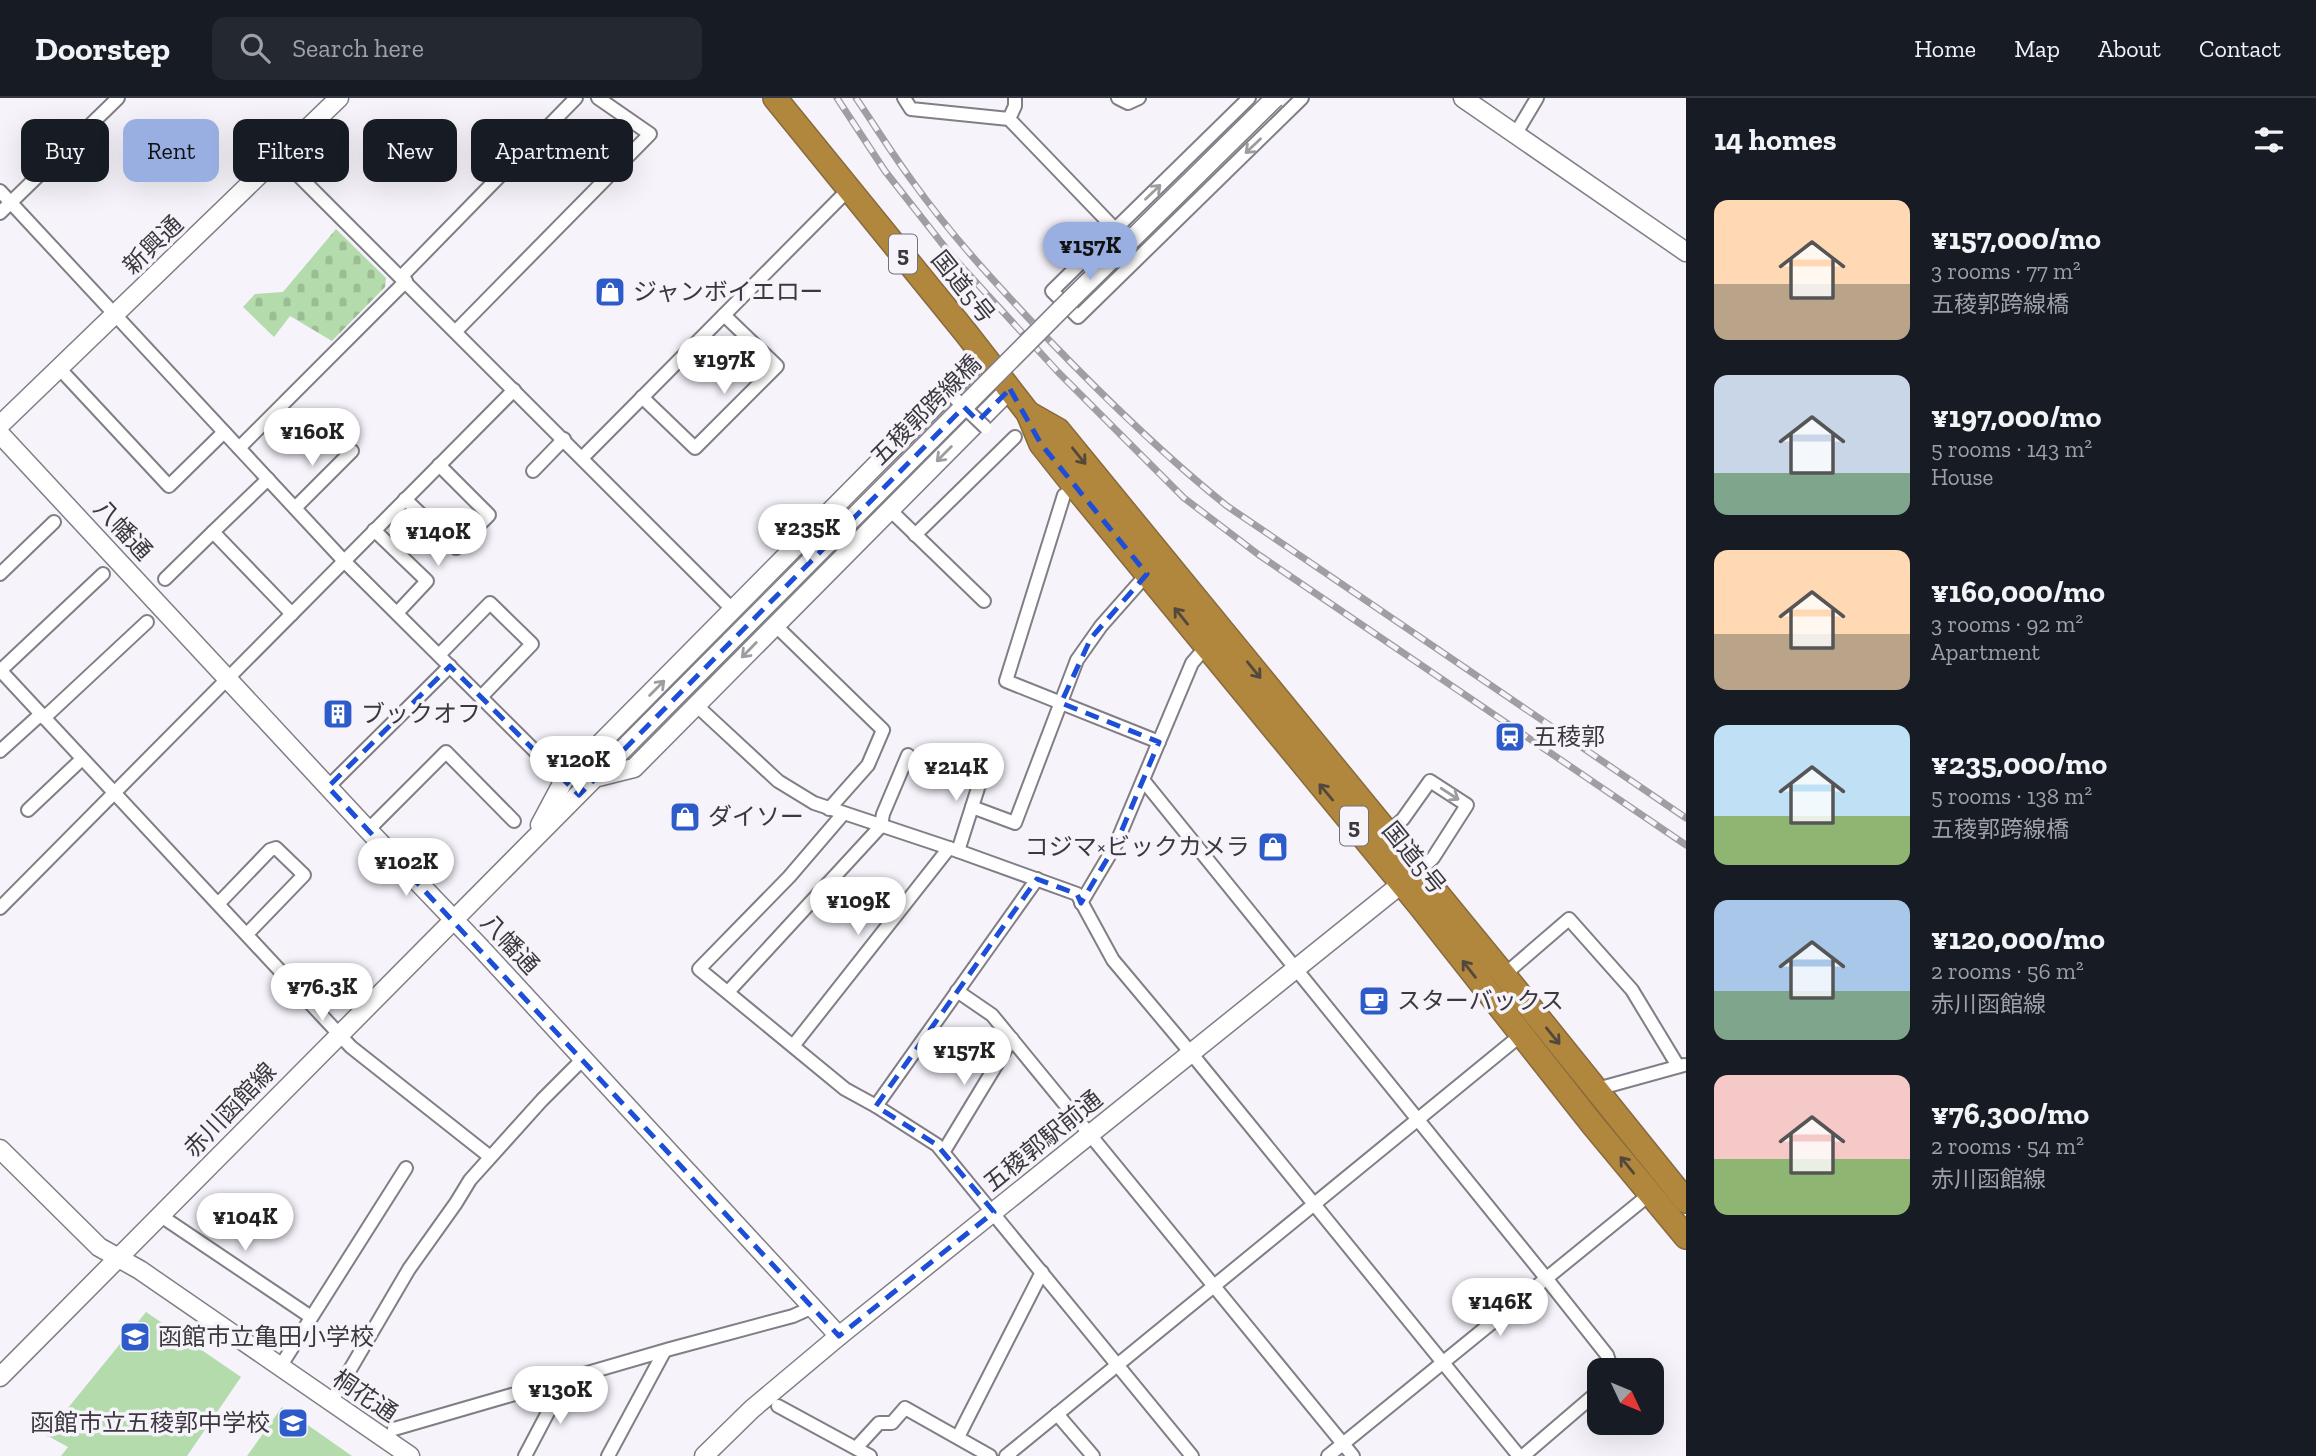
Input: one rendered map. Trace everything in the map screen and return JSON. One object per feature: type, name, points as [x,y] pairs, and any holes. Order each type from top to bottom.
[{"type":"highway","name":"国道5号","points":[[775,98],[1010,389],[1028,412],[1041,444],[1206,646],[1410,878],[1504,975],[1686,1201]]},
{"type":"highway","name":"国道5号","points":[[1028,412],[1058,430],[1387,833],[1410,878],[1521,1035],[1686,1237]]},
{"type":"street","points":[[0,214],[118,98]]},
{"type":"street","name":"新興通","points":[[318,119],[339,98]]},
{"type":"street","points":[[239,448],[576,98]]},
{"type":"street","points":[[456,331],[650,134],[598,98]]},
{"type":"street","points":[[904,98],[911,109],[1009,119],[1115,229]]},
{"type":"street","points":[[1009,119],[1015,106],[1015,98]]},
{"type":"street","points":[[1118,98],[1128,103],[1139,98]]},
{"type":"street","points":[[1249,98],[1052,291],[1078,317],[1302,98]]},
{"type":"street","name":"五稜郭跨線橋","points":[[674,698],[1275,98]]},
{"type":"street","points":[[1463,98],[1686,252]]},
{"type":"street","points":[[1515,135],[1537,98]]},
{"type":"street","name":"新興通","points":[[0,425],[254,182]]},
{"type":"street","points":[[305,182],[734,611]]},
{"type":"street","points":[[583,457],[849,189]]},
{"type":"street","points":[[0,191],[344,561],[565,780]]},
{"type":"street","points":[[642,397],[695,449],[777,366],[724,315]]},
{"type":"street","points":[[530,843],[565,780],[984,356]]},
{"type":"street","points":[[59,368],[169,485],[224,432]]},
{"type":"street","points":[[942,386],[985,427]]},
{"type":"street","points":[[596,778],[634,768],[1010,389]]},
{"type":"street","points":[[2,902],[115,793],[514,390]]},
{"type":"street","name":"八幡通","points":[[0,434],[839,1336]]},
{"type":"street","points":[[915,535],[1014,437]]},
{"type":"street","points":[[533,471],[564,439]]},
{"type":"street","points":[[295,509],[352,452]]},
{"type":"street","points":[[405,499],[456,548],[489,515],[439,466]]},
{"type":"street","points":[[165,579],[268,479]]},
{"type":"street","points":[[1064,495],[1006,681],[1159,742]]},
{"type":"street","points":[[888,509],[984,601]]},
{"type":"street","points":[[0,573],[54,522]]},
{"type":"street","points":[[374,530],[427,581],[397,613]]},
{"type":"street","points":[[213,531],[292,614]]},
{"type":"street","points":[[103,573],[0,671],[351,1047],[489,1156]]},
{"type":"street","points":[[972,807],[1015,823],[1077,660],[1091,638],[1147,574]]},
{"type":"street","points":[[439,655],[490,603],[532,644],[481,697]]},
{"type":"street","points":[[0,751],[147,622]]},
{"type":"street","points":[[774,624],[883,730],[868,765],[829,809]]},
{"type":"street","points":[[1082,902],[1116,844],[1192,663],[1206,646]]},
{"type":"street","points":[[328,787],[450,666]]},
{"type":"street","name":"赤川函館線","points":[[0,1377],[674,698]]},
{"type":"street","points":[[696,705],[778,781],[814,803],[1077,894],[1113,960],[1521,1456],[1587,1401]]},
{"type":"street","points":[[368,830],[446,752],[514,821]]},
{"type":"street","points":[[728,992],[881,826],[883,814],[908,755]]},
{"type":"street","points":[[29,810],[82,759]]},
{"type":"street","points":[[793,1046],[953,849],[972,807],[985,766]]},
{"type":"street","points":[[1143,780],[1297,968],[1608,1358]]},
{"type":"street","points":[[1387,833],[1403,819],[1430,781],[1467,805],[1433,858],[1410,878]]},
{"type":"street","points":[[843,814],[789,877],[695,965],[845,1089],[937,1144],[1192,1456]]},
{"type":"street","points":[[219,903],[270,850],[276,848],[304,875],[247,934]]},
{"type":"street","name":"五稜郭駅前通","points":[[704,1456],[752,1409],[839,1336],[1410,878]]},
{"type":"street","points":[[876,1106],[1037,879]]},
{"type":"street","points":[[1504,975],[1569,919],[1632,990],[1682,1065],[1597,1089]]},
{"type":"street","points":[[957,991],[992,1015],[1353,1456]]},
{"type":"street","points":[[1006,1456],[1521,1035]]},
{"type":"street","points":[[944,1151],[1012,1039]]},
{"type":"street","points":[[331,1402],[409,1269],[470,1180],[489,1156],[583,1059]]},
{"type":"street","name":"桐花通","points":[[0,1149],[99,1247],[139,1270],[410,1456]]},
{"type":"street","points":[[280,1367],[406,1168]]},
{"type":"street","points":[[1328,1456],[1650,1194]]},
{"type":"street","points":[[161,1216],[311,1317]]},
{"type":"street","points":[[958,1437],[1042,1272]]},
{"type":"street","points":[[394,1429],[793,1316],[813,1307]]},
{"type":"street","points":[[608,1456],[664,1352]]},
{"type":"street","points":[[526,1456],[565,1380]]},
{"type":"street","points":[[778,1406],[870,1456]]},
{"type":"street","points":[[856,1448],[879,1423],[892,1423],[905,1408],[990,1456]]},
{"type":"street","points":[[1057,1414],[1093,1456]]},
{"type":"highlighted area","points":[[1010,389],[1041,444],[1147,574],[1091,638],[1061,703],[1159,742],[1116,844],[1081,903],[1077,894],[1037,879],[876,1106],[937,1145],[994,1212],[839,1336],[328,787],[450,666],[579,795],[964,407],[978,421]]},
{"type":"green space","points":[[336,229],[386,278],[385,287],[332,341],[290,316],[274,337],[243,307],[255,294],[283,292]]},
{"type":"green space","points":[[146,1312],[241,1377],[187,1456],[61,1456],[68,1447],[46,1435]]},
{"type":"green space","points":[[282,1407],[352,1456],[247,1456]]},
{"type":"railway","points":[[837,98],[885,171],[951,255],[1058,372],[1184,498],[1259,555],[1686,845]]},
{"type":"railway","points":[[856,98],[928,203],[978,263],[1091,383],[1180,466],[1227,506],[1686,818]]},
{"type":"place","name":"ジャンボイエロー","points":[[610,292]]},
{"type":"place","name":"ブックオフ","points":[[338,714]]},
{"type":"place","name":"五稜郭","points":[[1510,737]]},
{"type":"place","name":"ダイソー","points":[[685,817]]},
{"type":"place","name":"コジマ×ビックカメラ","points":[[1273,847]]},
{"type":"place","name":"スターバックス","points":[[1374,1001]]},
{"type":"place","name":"函館市立亀田小学校","points":[[135,1337]]},
{"type":"place","name":"函館市立五稜郭中学校","points":[[293,1423]]}]
